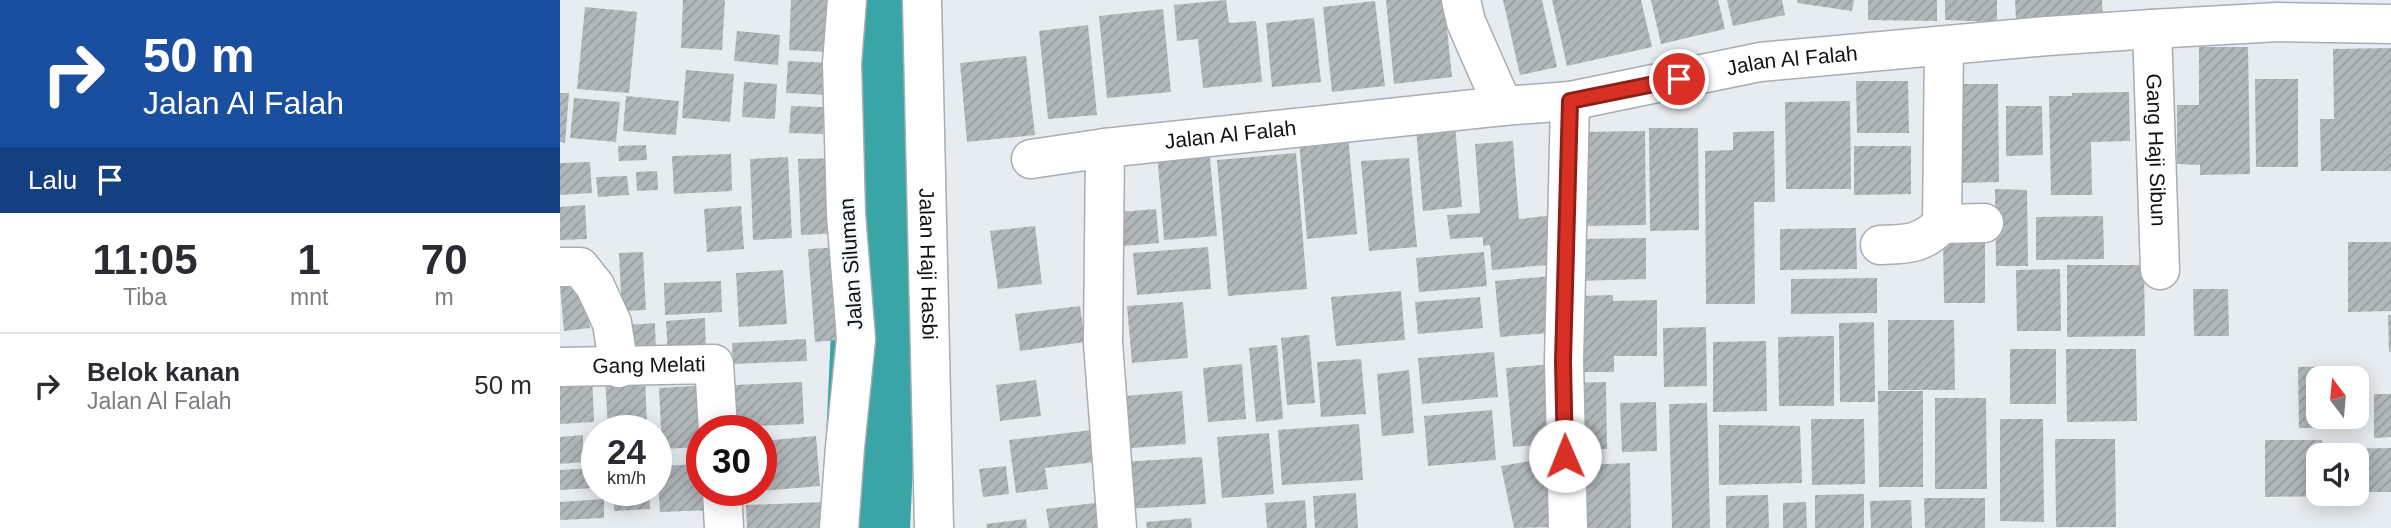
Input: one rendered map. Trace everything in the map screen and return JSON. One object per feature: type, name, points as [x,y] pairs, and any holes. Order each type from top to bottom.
[{"type":"street","name":"Jalan Siluman","points":[[839,528],[856,339],[846,215],[843,105],[842,64],[847,0]]},
{"type":"street","name":"Jalan Haji Hasbi","points":[[922,0],[934,528]]},
{"type":"street","points":[[1461,0],[1466,22],[1503,106]]},
{"type":"street","name":"Jalan Al Falah","points":[[1031,159],[1105,148],[1570,101],[1760,62],[2152,29],[2278,22],[2391,24]]},
{"type":"street","name":"Gang Haji Sibun","points":[[2152,29],[2160,270]]},
{"type":"street","points":[[1942,224],[1944,46]]},
{"type":"street","points":[[1568,528],[1563,361],[1570,101]]},
{"type":"street","points":[[1105,148],[1103,343],[1116,528]]},
{"type":"street","points":[[1880,245],[1908,244],[1928,238],[1942,224],[1983,223]]},
{"type":"street","points":[[560,267],[580,267],[595,286],[612,323],[619,368]]},
{"type":"street","name":"Gang Melati","points":[[560,367],[619,368],[714,364],[717,415]]},
{"type":"street","points":[[723,506],[724,528]]},
{"type":"building","points":[[683,0],[725,0],[722,50],[681,48]]},
{"type":"building","points":[[791,0],[831,0],[828,52],[789,50]]},
{"type":"building","points":[[1226,0],[1229,23],[1256,21],[1262,82],[1203,88],[1198,39],[1177,41],[1174,5]]},
{"type":"building","points":[[1386,0],[1444,0],[1452,77],[1394,84]]},
{"type":"building","points":[[1503,0],[1542,0],[1557,67],[1520,75]]},
{"type":"building","points":[[1552,0],[1641,0],[1652,47],[1567,66]]},
{"type":"building","points":[[1651,0],[1718,0],[1725,29],[1661,44]]},
{"type":"building","points":[[1727,0],[1782,0],[1785,15],[1733,26]]},
{"type":"building","points":[[1798,0],[1854,0],[1852,11],[1797,3]]},
{"type":"building","points":[[1868,0],[1937,0],[1937,21],[1868,20]]},
{"type":"building","points":[[1945,0],[1997,0],[1997,22],[1945,20]]},
{"type":"building","points":[[2015,0],[2102,0],[2103,17],[2016,20]]},
{"type":"building","points":[[1375,1],[1385,86],[1332,92],[1323,7]]},
{"type":"building","points":[[585,7],[637,12],[629,93],[577,89]]},
{"type":"building","points":[[1163,9],[1171,92],[1107,98],[1099,16]]},
{"type":"building","points":[[1314,18],[1321,82],[1272,87],[1266,23]]},
{"type":"building","points":[[1088,25],[1097,115],[1048,119],[1039,31]]},
{"type":"building","points":[[737,31],[780,35],[778,65],[734,61]]},
{"type":"building","points":[[2199,47],[2248,47],[2250,174],[2200,175],[2200,165],[2177,164],[2177,105],[2199,105]]},
{"type":"building","points":[[2391,48],[2391,171],[2321,171],[2320,119],[2334,119],[2333,49]]},
{"type":"building","points":[[1026,56],[1035,135],[967,142],[960,63]]},
{"type":"building","points":[[788,61],[831,63],[829,95],[786,93]]},
{"type":"building","points":[[686,70],[734,74],[730,122],[682,118]]},
{"type":"building","points":[[2255,79],[2298,79],[2298,167],[2256,167]]},
{"type":"building","points":[[1856,81],[1908,81],[1909,133],[1857,133]]},
{"type":"building","points":[[744,82],[777,84],[775,119],[742,117]]},
{"type":"building","points":[[1954,84],[1998,84],[1999,182],[1955,183]]},
{"type":"building","points":[[2129,92],[2130,141],[2091,142],[2092,195],[2051,195],[2049,96]]},
{"type":"building","points":[[560,93],[569,93],[565,143],[560,142]]},
{"type":"building","points":[[626,96],[679,101],[676,135],[623,131]]},
{"type":"building","points":[[574,98],[620,102],[616,142],[570,138]]},
{"type":"building","points":[[1850,101],[1851,189],[1786,189],[1785,102]]},
{"type":"building","points":[[791,106],[824,107],[823,134],[789,133]]},
{"type":"building","points":[[2006,106],[2042,106],[2043,155],[2006,156]]},
{"type":"building","points":[[1455,125],[1462,207],[1423,211],[1416,129]]},
{"type":"building","points":[[1649,128],[1698,128],[1699,230],[1650,231]]},
{"type":"building","points":[[1645,131],[1646,225],[1584,226],[1583,132]]},
{"type":"building","points":[[1774,131],[1775,202],[1754,202],[1755,304],[1706,304],[1705,151],[1733,150],[1733,132]]},
{"type":"building","points":[[1348,136],[1357,234],[1307,239],[1299,140]]},
{"type":"building","points":[[1513,141],[1519,219],[1554,215],[1558,264],[1492,270],[1490,245],[1483,246],[1483,237],[1450,239],[1447,215],[1480,213],[1475,144]]},
{"type":"building","points":[[646,145],[647,160],[619,161],[618,146]]},
{"type":"building","points":[[1854,146],[1911,146],[1911,194],[1854,195]]},
{"type":"building","points":[[1209,147],[1217,236],[1164,240],[1157,152]]},
{"type":"building","points":[[1296,153],[1307,289],[1228,296],[1217,160]]},
{"type":"building","points":[[731,154],[732,191],[674,194],[672,156]]},
{"type":"building","points":[[788,157],[792,238],[753,240],[750,159]]},
{"type":"building","points":[[837,158],[840,233],[801,235],[798,159]]},
{"type":"building","points":[[1409,158],[1417,247],[1369,251],[1361,161]]},
{"type":"building","points":[[590,162],[592,193],[560,195],[560,163]]},
{"type":"building","points":[[657,171],[658,190],[637,191],[636,172]]},
{"type":"building","points":[[627,176],[629,195],[598,197],[596,177]]},
{"type":"building","points":[[1995,189],[2027,190],[2028,266],[1996,266]]},
{"type":"building","points":[[585,205],[587,239],[560,240],[560,207]]},
{"type":"building","points":[[741,206],[744,249],[707,252],[704,209]]},
{"type":"building","points":[[1156,209],[1159,243],[1123,246],[1120,212]]},
{"type":"building","points":[[2103,216],[2104,259],[2036,260],[2036,217]]},
{"type":"building","points":[[1035,226],[1042,284],[998,289],[990,231]]},
{"type":"building","points":[[1856,228],[1857,269],[1780,270],[1780,229]]},
{"type":"building","points":[[1985,235],[1985,303],[1944,303],[1943,236]]},
{"type":"building","points":[[1646,238],[1646,279],[1576,281],[1575,239]]},
{"type":"building","points":[[2348,242],[2391,242],[2391,311],[2348,312]]},
{"type":"building","points":[[843,247],[849,339],[815,342],[808,249]]},
{"type":"building","points":[[1208,247],[1211,289],[1137,295],[1133,253]]},
{"type":"building","points":[[643,252],[646,310],[622,311],[619,253]]},
{"type":"building","points":[[1484,252],[1487,286],[1419,292],[1416,258]]},
{"type":"building","points":[[2067,265],[2144,265],[2145,336],[2067,337]]},
{"type":"building","points":[[2060,269],[2061,331],[2017,331],[2016,270]]},
{"type":"building","points":[[783,270],[787,324],[739,327],[736,273]]},
{"type":"building","points":[[1553,276],[1559,332],[1500,337],[1495,281]]},
{"type":"building","points":[[1877,278],[1877,313],[1791,314],[1791,279]]},
{"type":"building","points":[[721,281],[722,312],[665,315],[664,283]]},
{"type":"building","points":[[585,284],[590,328],[564,331],[560,286]]},
{"type":"building","points":[[2193,289],[2228,289],[2229,336],[2194,336]]},
{"type":"building","points":[[1401,291],[1405,340],[1336,346],[1331,297]]},
{"type":"building","points":[[1613,295],[1613,301],[1657,300],[1657,356],[1614,356],[1614,372],[1578,372],[1578,296]]},
{"type":"building","points":[[1480,297],[1483,328],[1418,334],[1415,302]]},
{"type":"building","points":[[1183,302],[1188,358],[1132,363],[1127,306]]},
{"type":"building","points":[[1080,306],[1085,342],[1020,351],[1015,314]]},
{"type":"building","points":[[2388,315],[2391,315],[2391,352],[2389,352]]},
{"type":"building","points":[[705,318],[706,356],[668,358],[666,321]]},
{"type":"building","points":[[1888,320],[1954,320],[1955,390],[1888,390]]},
{"type":"building","points":[[1874,322],[1875,402],[1840,402],[1839,323]]},
{"type":"building","points":[[655,323],[656,353],[629,355],[627,325]]},
{"type":"building","points":[[1706,327],[1707,386],[1664,387],[1663,328]]},
{"type":"building","points":[[1309,335],[1315,403],[1287,405],[1281,338]]},
{"type":"building","points":[[1834,336],[1834,406],[1779,406],[1778,337]]},
{"type":"building","points":[[806,339],[807,361],[733,364],[732,343]]},
{"type":"building","points":[[1766,341],[1767,411],[1713,412],[1713,342]]},
{"type":"building","points":[[1277,345],[1283,419],[1256,422],[1249,348]]},
{"type":"building","points":[[2010,349],[2056,349],[2056,404],[2010,404]]},
{"type":"building","points":[[2066,349],[2136,349],[2137,421],[2067,422]]},
{"type":"building","points":[[1494,352],[1498,397],[1422,404],[1418,358]]},
{"type":"building","points":[[1361,359],[1366,414],[1321,417],[1317,362]]},
{"type":"building","points":[[1242,364],[1246,419],[1208,422],[1203,368]]},
{"type":"building","points":[[1552,364],[1559,443],[1513,447],[1506,368]]},
{"type":"building","points":[[2298,367],[2306,367],[2306,428],[2299,428]]},
{"type":"building","points":[[1409,370],[1414,433],[1382,436],[1377,374]]},
{"type":"building","points":[[592,373],[594,415],[581,415],[581,423],[560,424],[560,375]]},
{"type":"building","points":[[645,375],[647,415],[607,415],[605,377]]},
{"type":"building","points":[[1036,380],[1041,416],[1000,421],[996,385]]},
{"type":"building","points":[[802,382],[804,424],[777,425],[777,415],[736,415],[735,385]]},
{"type":"building","points":[[1606,382],[1607,449],[1574,450],[1572,383]]},
{"type":"building","points":[[708,385],[705,415],[686,415],[686,448],[672,448],[672,415],[660,415],[659,388]]},
{"type":"building","points":[[1182,391],[1186,444],[1118,449],[1114,397]]},
{"type":"building","points":[[1878,391],[1923,391],[1923,487],[1879,487]]},
{"type":"building","points":[[2374,394],[2391,394],[2391,437],[2374,438]]},
{"type":"building","points":[[1935,398],[1986,398],[1987,489],[1935,489]]},
{"type":"building","points":[[1656,402],[1657,451],[1622,452],[1620,403]]},
{"type":"building","points":[[1707,403],[1710,528],[1672,528],[1669,404]]},
{"type":"building","points":[[1492,410],[1496,460],[1428,466],[1424,416]]},
{"type":"building","points":[[1811,419],[1864,419],[1865,484],[1812,485]]},
{"type":"building","points":[[2000,419],[2043,419],[2044,522],[2000,521]]},
{"type":"building","points":[[1359,424],[1363,480],[1282,485],[1278,430]]},
{"type":"building","points":[[1719,425],[1800,426],[1802,483],[1719,485]]},
{"type":"building","points":[[1092,430],[1095,462],[1045,468],[1048,489],[1016,493],[1009,440]]},
{"type":"building","points":[[1269,433],[1274,494],[1222,498],[1217,437]]},
{"type":"building","points":[[581,435],[581,462],[560,464],[560,437]]},
{"type":"building","points":[[816,436],[820,486],[777,490],[777,440]]},
{"type":"building","points":[[2055,439],[2115,439],[2116,527],[2056,527]]},
{"type":"building","points":[[2265,440],[2322,440],[2322,443],[2306,443],[2306,496],[2265,497]]},
{"type":"building","points":[[2369,448],[2391,448],[2391,492],[2369,492]]},
{"type":"building","points":[[1202,457],[1206,504],[1127,509],[1123,462]]},
{"type":"building","points":[[1547,458],[1561,527],[1514,528],[1501,466]]},
{"type":"building","points":[[1630,463],[1631,528],[1583,528],[1581,465]]},
{"type":"building","points":[[672,465],[686,465],[686,506],[714,506],[714,510],[660,512],[660,506],[672,506]]},
{"type":"building","points":[[1006,466],[1009,494],[983,497],[979,469]]},
{"type":"building","points":[[581,469],[581,489],[560,490],[560,470]]},
{"type":"building","points":[[1356,493],[1358,528],[1315,528],[1313,496]]},
{"type":"building","points":[[1864,494],[1864,528],[1815,528],[1815,495]]},
{"type":"building","points":[[1768,495],[1769,528],[1726,528],[1726,496]]},
{"type":"building","points":[[1924,498],[1985,498],[1985,528],[1925,528]]},
{"type":"building","points":[[1305,500],[1307,528],[1267,528],[1265,503]]},
{"type":"building","points":[[1911,500],[1912,528],[1871,528],[1870,501]]},
{"type":"building","points":[[581,501],[581,506],[604,506],[604,518],[560,520],[560,502]]},
{"type":"building","points":[[824,502],[825,528],[747,528],[746,506],[777,506],[777,504]]},
{"type":"building","points":[[1103,502],[1106,528],[1049,528],[1046,509]]},
{"type":"building","points":[[1806,502],[1807,528],[1783,528],[1783,503]]},
{"type":"building","points":[[614,506],[650,506],[650,509],[614,511]]},
{"type":"building","points":[[1191,518],[1192,528],[1147,528],[1146,522]]},
{"type":"building","points":[[1026,519],[1027,528],[987,528],[986,524]]},
{"type":"waterway","points":[[866,528],[880,223],[883,0]]},
{"type":"route","points":[[1565,456],[1563,361],[1570,101],[1679,79]]}]
